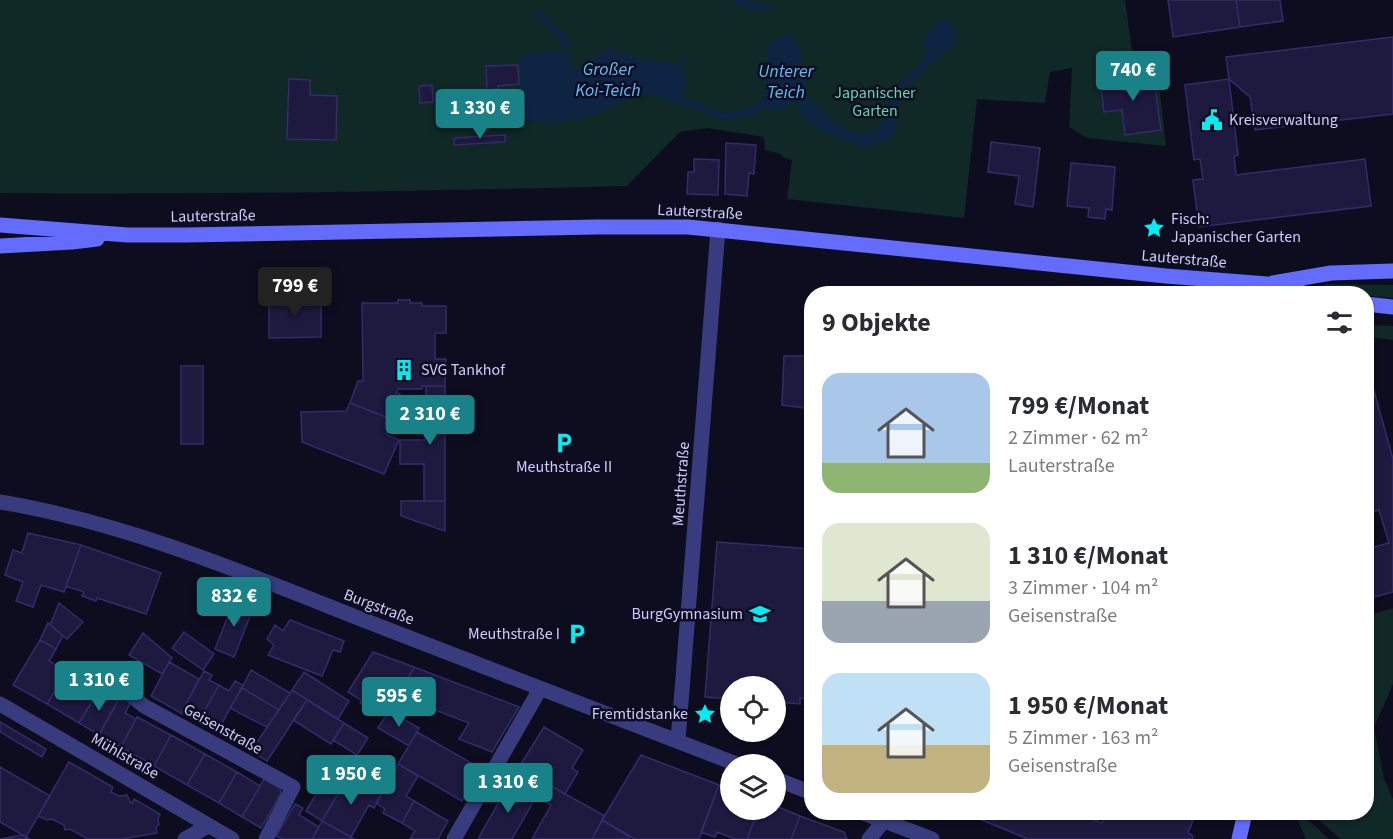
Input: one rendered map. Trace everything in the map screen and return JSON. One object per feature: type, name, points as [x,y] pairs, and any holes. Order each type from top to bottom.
[{"type":"main road","name":"Lauterstraße","points":[[0,225],[127,235],[597,227],[718,229],[1244,286]]},
{"type":"main road","name":"Lauterstraße","points":[[0,246],[72,242],[127,235]]},
{"type":"main road","name":"Lauterstraße","points":[[1280,286],[1331,273],[1393,271]]},
{"type":"main road","points":[[1374,305],[1393,307]]},
{"type":"main road","points":[[1239,839],[1243,820]]},
{"type":"street","name":"Meuthstraße","points":[[678,741],[718,229]]},
{"type":"street","name":"Burgstraße","points":[[0,502],[75,517],[150,539],[278,586],[720,758]]},
{"type":"street","name":"Geisenstraße","points":[[120,686],[144,706],[293,788],[266,839]]},
{"type":"street","points":[[454,839],[540,689]]},
{"type":"street","name":"Mühlstraße","points":[[0,704],[232,839]]},
{"type":"street","points":[[786,783],[804,790]]},
{"type":"street","points":[[869,839],[884,821],[932,839]]},
{"type":"street","points":[[185,839],[208,826]]},
{"type":"green space","name":"Japanischer Garten","points":[[0,0],[1125,0],[1133,58],[1156,55],[1166,146],[1087,138],[1069,127],[1072,68],[1050,72],[1045,103],[977,99],[964,218],[787,199],[792,160],[781,154],[765,150],[764,137],[708,128],[680,132],[627,186],[314,192],[0,193]]},
{"type":"green space","points":[[1325,284],[1393,285],[1393,298],[1374,296],[1374,286],[1325,286]]},
{"type":"green space","points":[[1374,325],[1393,326],[1393,340],[1374,338]]},
{"type":"green space","points":[[1393,608],[1393,684],[1374,727],[1374,614]]},
{"type":"green space","points":[[1374,727],[1384,779],[1393,799],[1393,839],[1341,839],[1318,820],[1374,820]]},
{"type":"green space","points":[[1298,820],[1308,820],[1329,839],[1306,839]]},
{"type":"water","points":[[946,19],[956,38],[951,47],[936,61],[927,55],[923,40],[939,22]]},
{"type":"water","name":"Unterer Teich","points":[[790,35],[799,46],[806,77],[806,95],[829,118],[846,129],[866,133],[877,131],[884,119],[896,124],[897,129],[893,136],[869,148],[863,147],[832,135],[804,120],[795,100],[778,111],[767,106],[763,100],[767,86],[765,77],[769,44],[780,37]]},
{"type":"water","name":"Großer Koi-Teich","points":[[608,49],[641,59],[677,64],[686,57],[687,60],[682,67],[687,83],[681,96],[685,98],[683,102],[675,104],[660,96],[646,95],[637,96],[575,120],[539,123],[522,119],[520,55],[571,53],[569,62],[574,69],[583,68]]},
{"type":"building","points":[[1168,0],[1236,0],[1240,27],[1173,37]]},
{"type":"building","points":[[1236,0],[1280,0],[1283,21],[1240,27]]},
{"type":"building","points":[[1393,37],[1393,114],[1255,130],[1250,97],[1229,79],[1226,57]]},
{"type":"building","points":[[518,65],[519,84],[498,86],[498,89],[487,90],[486,66]]},
{"type":"building","points":[[1153,73],[1161,130],[1125,135],[1122,110],[1104,112],[1100,80]]},
{"type":"building","points":[[289,79],[310,80],[310,95],[337,96],[336,140],[287,139]]},
{"type":"building","name":"Kreisverwaltung","points":[[1229,79],[1238,155],[1234,156],[1236,175],[1365,159],[1371,206],[1199,227],[1193,180],[1203,179],[1200,159],[1194,160],[1185,85]]},
{"type":"building","points":[[432,85],[433,102],[420,103],[419,86]]},
{"type":"building","points":[[505,135],[505,142],[454,145],[454,138]]},
{"type":"building","points":[[991,142],[1040,148],[1033,207],[1015,204],[1019,176],[988,172]]},
{"type":"building","points":[[726,143],[756,145],[754,174],[749,173],[747,196],[725,194]]},
{"type":"building","points":[[694,159],[719,160],[718,195],[687,194],[688,172],[694,172]]},
{"type":"building","points":[[1071,163],[1115,167],[1112,210],[1106,209],[1105,219],[1088,217],[1089,208],[1067,206]]},
{"type":"building","points":[[269,298],[321,298],[321,337],[269,338]]},
{"type":"building","name":"SVG Tankhof","points":[[398,300],[422,303],[422,306],[446,306],[446,333],[435,333],[435,359],[446,359],[445,386],[398,389],[396,393],[400,394],[391,419],[350,403],[358,381],[363,381],[362,303],[398,303]]},
{"type":"building","points":[[784,356],[804,356],[804,408],[782,405]]},
{"type":"building","points":[[181,366],[203,366],[203,444],[181,444]]},
{"type":"building","points":[[426,386],[445,386],[445,501],[424,501],[424,464],[400,464],[400,440],[425,440]]},
{"type":"building","points":[[1374,391],[1393,459],[1393,592],[1374,597],[1374,547],[1389,543],[1379,510],[1374,511]]},
{"type":"building","points":[[350,403],[391,419],[386,434],[399,440],[384,474],[302,442],[301,412],[346,411]]},
{"type":"building","points":[[401,501],[445,501],[445,531],[401,516]]},
{"type":"building","points":[[28,533],[81,545],[64,592],[41,585],[33,607],[16,601],[23,582],[5,575],[13,550],[22,553]]},
{"type":"building","name":"BurgGymnasium","points":[[717,542],[804,548],[804,698],[800,698],[800,704],[786,703],[786,676],[720,676],[720,698],[705,697]]},
{"type":"building","points":[[81,545],[161,573],[146,614],[97,598],[96,601],[82,596],[84,592],[66,586]]},
{"type":"building","points":[[235,598],[254,606],[234,657],[215,649]]},
{"type":"building","points":[[59,603],[83,622],[67,639],[50,625]]},
{"type":"building","points":[[290,620],[344,641],[340,652],[333,650],[322,676],[268,655],[274,645],[267,639],[275,625],[283,631]]},
{"type":"building","points":[[48,623],[63,636],[56,649],[40,640]]},
{"type":"building","points":[[184,632],[214,654],[203,670],[172,648]]},
{"type":"building","points":[[143,633],[172,658],[162,674],[129,655]]},
{"type":"building","points":[[40,640],[56,649],[49,661],[66,671],[47,704],[13,685]]},
{"type":"building","points":[[373,652],[414,667],[386,717],[374,708],[372,711],[348,692]]},
{"type":"building","points":[[169,662],[199,679],[181,713],[151,696]]},
{"type":"building","points":[[414,667],[519,707],[492,752],[459,739],[469,723],[399,696]]},
{"type":"building","points":[[251,670],[290,693],[279,710],[242,688]]},
{"type":"building","points":[[66,671],[99,690],[79,723],[47,704]]},
{"type":"building","points":[[204,671],[212,675],[209,680],[219,685],[198,722],[181,713]]},
{"type":"building","points":[[304,672],[349,701],[338,719],[292,690]]},
{"type":"building","points":[[235,681],[243,685],[217,732],[198,722],[219,685],[229,691]]},
{"type":"building","points":[[242,688],[279,710],[267,727],[230,708]]},
{"type":"building","points":[[99,690],[118,701],[99,735],[79,723]]},
{"type":"building","points":[[292,690],[307,700],[267,761],[251,751]]},
{"type":"building","points":[[121,695],[132,700],[125,713],[136,719],[121,747],[99,735]]},
{"type":"building","points":[[307,700],[344,723],[331,744],[293,720]]},
{"type":"building","points":[[389,711],[419,728],[409,746],[378,728]]},
{"type":"building","points":[[137,717],[171,735],[154,766],[121,747]]},
{"type":"building","points":[[0,722],[46,749],[42,757],[0,732]]},
{"type":"building","points":[[344,723],[368,738],[357,755],[333,740]]},
{"type":"building","points":[[544,727],[583,750],[572,768],[578,772],[565,794],[519,767]]},
{"type":"building","points":[[417,732],[480,768],[462,801],[398,764]]},
{"type":"building","points":[[171,735],[205,754],[187,785],[154,766]]},
{"type":"building","points":[[205,754],[237,772],[219,803],[187,785]]},
{"type":"building","points":[[641,755],[719,785],[699,839],[635,839],[602,820]]},
{"type":"building","points":[[69,762],[113,787],[111,792],[119,796],[127,795],[130,802],[132,803],[134,799],[160,814],[159,825],[156,827],[157,833],[122,839],[88,839],[70,829],[65,830],[64,825],[52,819],[47,820],[38,816]]},
{"type":"building","points":[[398,764],[418,776],[406,796],[414,801],[402,823],[383,813],[385,809],[376,803]]},
{"type":"building","points":[[0,767],[50,796],[26,837],[0,822]]},
{"type":"building","points":[[330,771],[346,780],[322,821],[306,811]]},
{"type":"building","points":[[237,772],[260,786],[242,817],[219,803]]},
{"type":"building","points":[[349,775],[382,794],[374,808],[369,805],[351,837],[322,821]]},
{"type":"building","points":[[531,775],[605,816],[592,839],[532,839],[551,805],[523,789]]},
{"type":"building","points":[[264,779],[280,788],[281,793],[261,828],[242,817]]},
{"type":"building","points":[[510,782],[536,797],[512,839],[478,839]]},
{"type":"building","points":[[719,785],[720,820],[754,820],[747,839],[735,839],[717,832],[715,837],[701,832]]},
{"type":"building","points":[[414,801],[448,821],[438,839],[410,839],[415,831],[402,823]]},
{"type":"building","points":[[295,804],[303,808],[299,815],[319,827],[312,839],[282,839],[276,836]]},
{"type":"building","points":[[786,810],[800,816],[791,839],[747,839],[754,820],[786,820]]},
{"type":"building","points":[[800,816],[804,820],[811,820],[844,832],[847,839],[791,839]]},
{"type":"building","points":[[602,820],[630,837],[629,839],[592,839]]},
{"type":"building","points":[[982,820],[1094,820],[1102,823],[1103,820],[1193,820],[1188,833],[1193,839],[1028,839]]},
{"type":"building","points":[[322,821],[351,837],[354,839],[312,839]]},
{"type":"building","points":[[22,835],[30,839],[0,839]]},
{"type":"waterway","points":[[738,3],[768,8]]},
{"type":"waterway","points":[[539,14],[562,36],[566,45]]},
{"type":"waterway","points":[[890,122],[900,91],[930,57]]},
{"type":"waterway","points":[[683,102],[724,116],[746,113],[766,104]]},
{"type":"place","name":"Kreisverwaltung","points":[[1212,120]]},
{"type":"place","name":"Fisch: Japanischer Garten","points":[[1154,228]]},
{"type":"place","name":"SVG Tankhof","points":[[404,370]]},
{"type":"place","name":"Meuthstraße II","points":[[564,443]]},
{"type":"place","name":"BurgGymnasium","points":[[760,614]]},
{"type":"place","name":"Meuthstraße I","points":[[577,634]]},
{"type":"place","name":"Fremtidstanke","points":[[705,714]]}]
